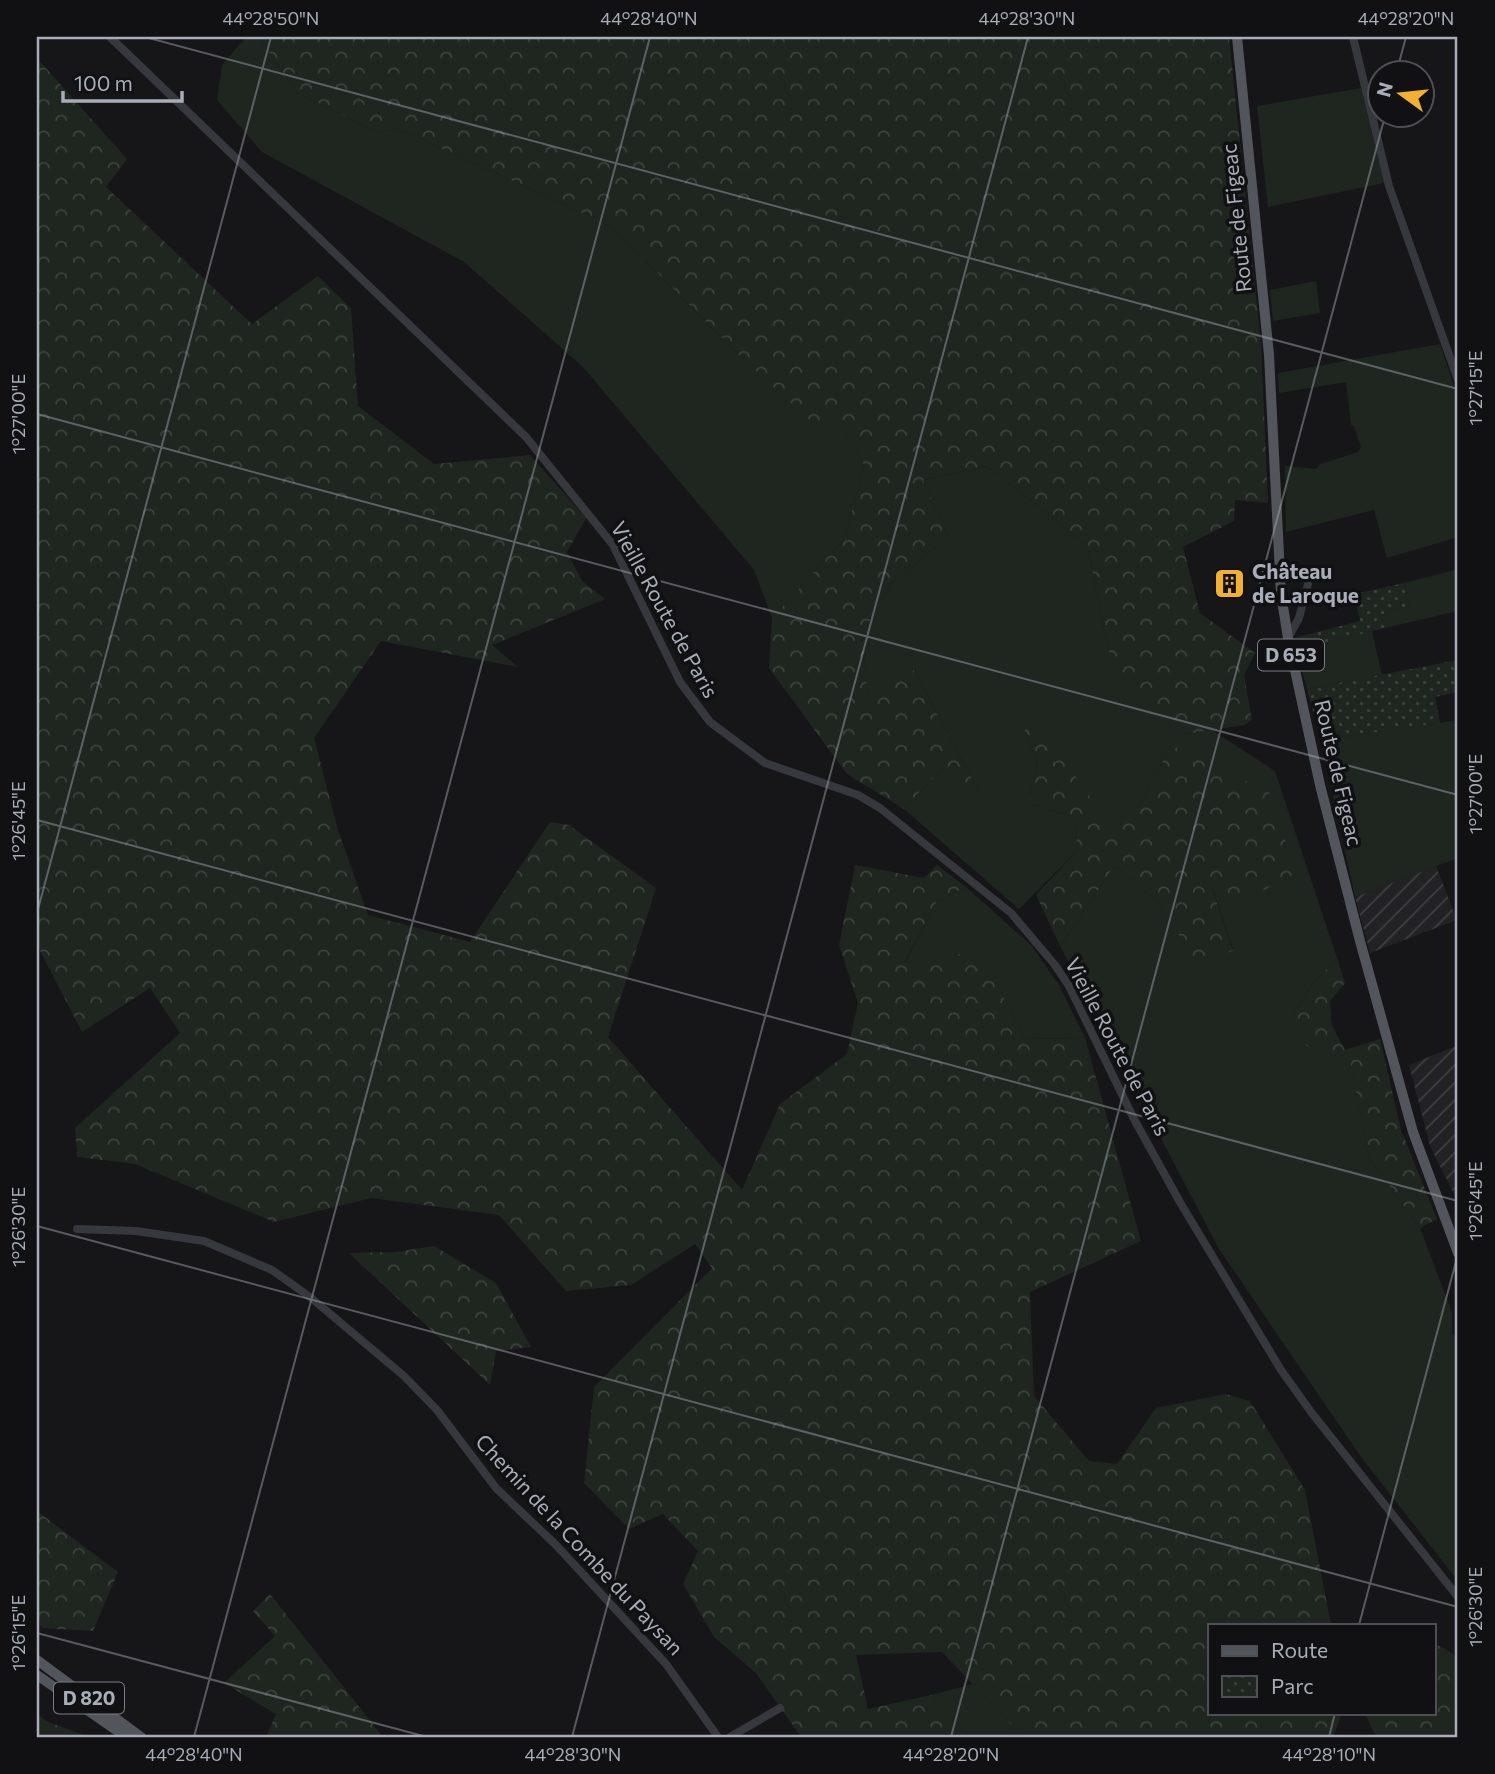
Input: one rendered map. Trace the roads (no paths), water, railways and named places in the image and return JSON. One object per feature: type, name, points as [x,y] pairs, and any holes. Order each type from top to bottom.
[{"type":"main road","name":"Route de Figeac","points":[[1237,37],[1269,355],[1281,594],[1288,638],[1320,785],[1367,967],[1413,1132],[1458,1253]]},
{"type":"main road","name":"D 820","points":[[37,1660],[141,1737]]},
{"type":"main road","name":"D 820","points":[[37,1675],[126,1737]]},
{"type":"street","name":"Vieille Route de Paris","points":[[110,37],[526,437],[613,545],[680,682],[710,722],[765,763],[858,795],[880,808],[1010,913],[1037,942],[1069,986],[1135,1121],[1281,1370],[1311,1412],[1458,1597]]},
{"type":"street","points":[[1353,37],[1389,186],[1458,380]]},
{"type":"street","points":[[1288,638],[1299,618],[1308,584]]},
{"type":"street","name":"Chemin de la Combe du Paysan","points":[[77,1229],[136,1231],[204,1241],[272,1270],[310,1297],[404,1376],[437,1410],[496,1488],[555,1545],[666,1664],[718,1737]]},
{"type":"street","points":[[730,1737],[780,1708]]},
{"type":"place","name":"Château de Laroque","points":[[1229,584]]}]
